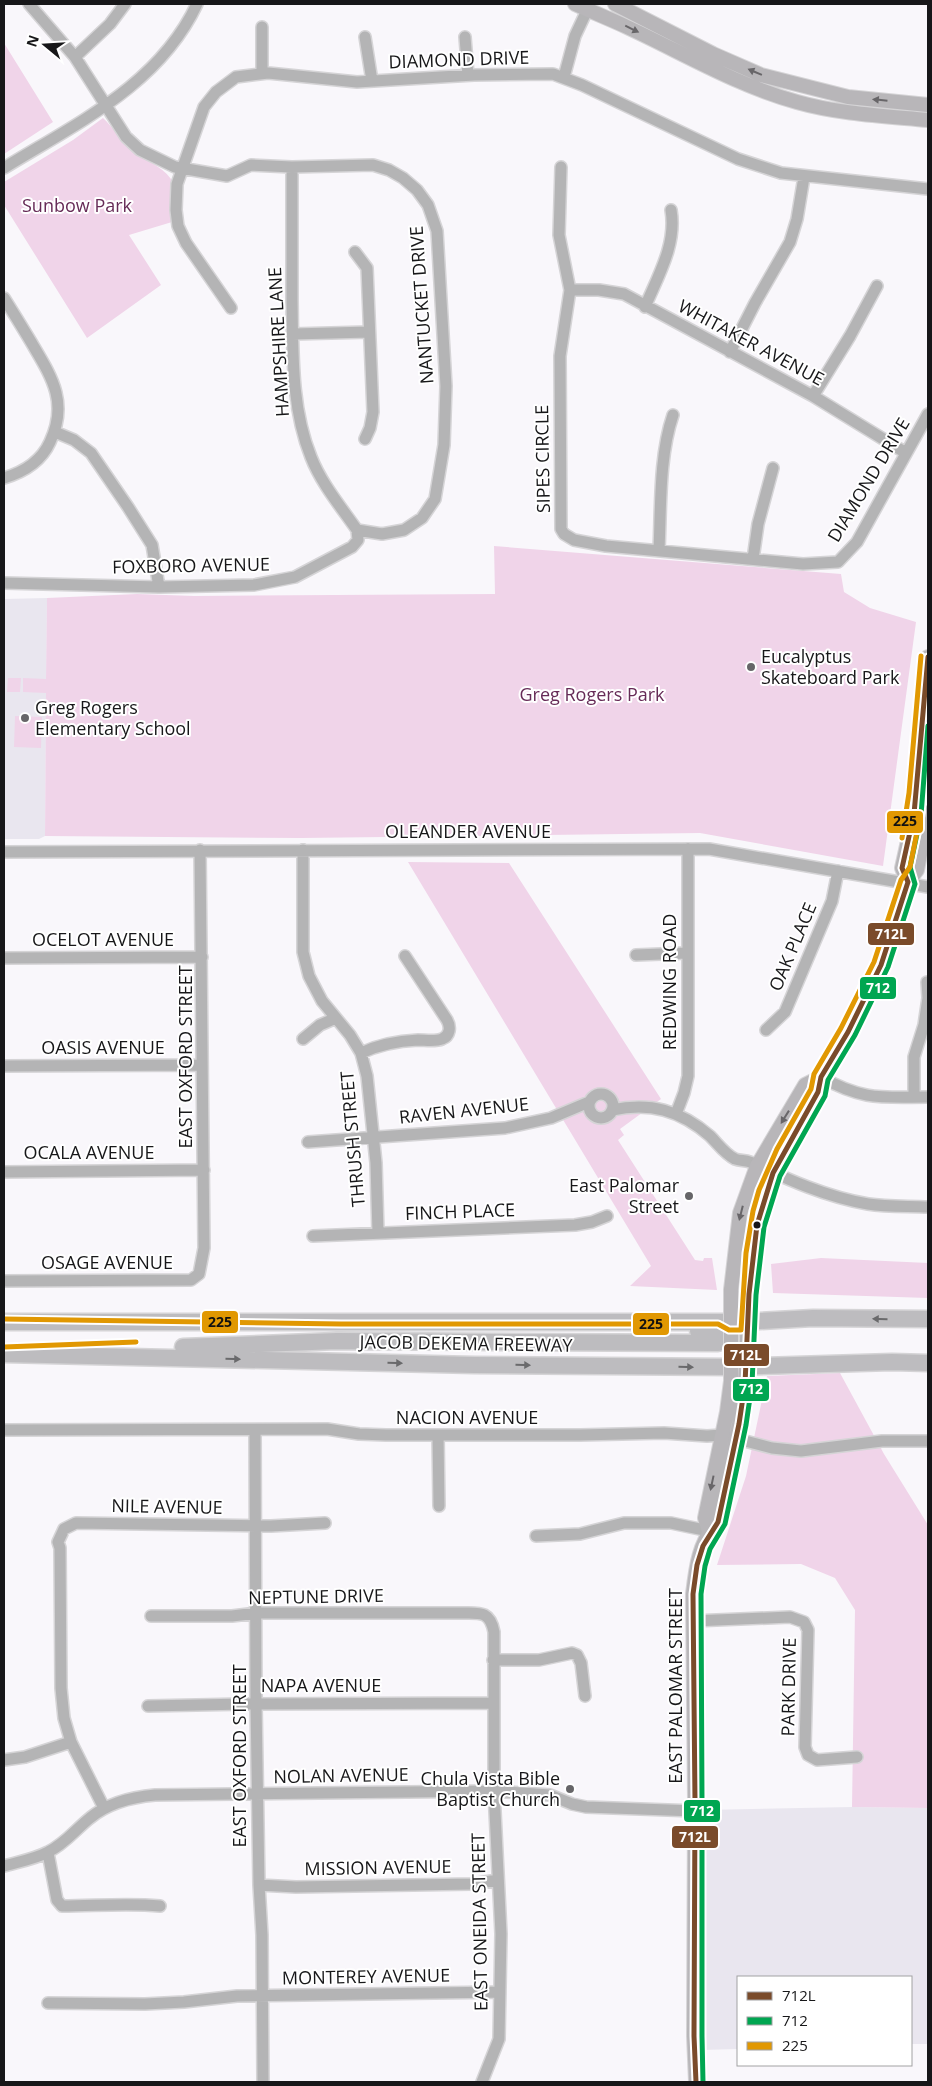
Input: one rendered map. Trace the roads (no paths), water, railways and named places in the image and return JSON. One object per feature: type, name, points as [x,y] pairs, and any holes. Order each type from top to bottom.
[{"type":"highway","name":"JACOB DEKEMA FREEWAY","points":[[4,1322],[742,1322],[813,1318],[928,1319]]},
{"type":"highway","points":[[4,1326],[612,1336]]},
{"type":"highway","points":[[27,1354],[337,1341],[612,1336],[718,1331],[735,1338]]},
{"type":"highway","name":"JACOB DEKEMA FREEWAY","points":[[4,1354],[474,1365],[702,1367],[928,1363]]},
{"type":"main road","points":[[615,4],[713,54],[761,75],[802,87],[848,97],[928,105]]},
{"type":"main road","points":[[584,6],[749,86],[798,103],[839,110],[928,120]]},
{"type":"main road","points":[[798,103],[802,87]]},
{"type":"main road","name":"EAST PALOMAR STREET","points":[[908,882],[902,868],[914,814],[928,657]]},
{"type":"main road","name":"EAST PALOMAR STREET","points":[[729,1437],[727,1412],[735,1338],[749,1294],[757,1225],[773,1173],[818,1092],[822,1078],[848,1032],[881,965],[908,882],[917,870],[928,813]]},
{"type":"main road","name":"EAST PALOMAR STREET","points":[[696,2082],[694,2013],[693,1594],[696,1563],[709,1531],[718,1522],[729,1437],[745,1384],[735,1338],[731,1290],[740,1213],[757,1166],[805,1085],[822,1078]]},
{"type":"street","points":[[28,4],[75,57],[126,137],[140,150],[175,168],[182,168]]},
{"type":"street","points":[[75,57],[110,24],[125,4]]},
{"type":"street","points":[[4,168],[107,105],[128,89],[157,64],[178,37],[197,4]]},
{"type":"street","points":[[564,77],[584,6]]},
{"type":"street","points":[[262,27],[262,74]]},
{"type":"street","points":[[365,37],[372,81]]},
{"type":"street","points":[[465,37],[468,75]]},
{"type":"street","name":"DIAMOND DRIVE","points":[[231,308],[186,243],[178,226],[177,184],[204,108],[216,92],[236,78],[268,72],[357,82],[468,75],[553,74],[564,77],[738,159],[781,173],[928,189]]},
{"type":"street","name":"NANTUCKET DRIVE","points":[[182,168],[227,176],[251,165],[292,167],[373,166],[389,170],[411,184],[423,198],[432,214],[437,232],[446,386],[444,445],[435,499],[422,518],[404,530],[382,534],[357,530]]},
{"type":"street","name":"HAMPSHIRE LANE","points":[[292,167],[292,334],[297,406],[301,428],[311,458],[340,507],[357,530]]},
{"type":"street","name":"SIPES CIRCLE","points":[[561,167],[559,235],[570,290],[560,356],[561,529],[564,534],[574,540],[606,546],[803,564],[838,562]]},
{"type":"street","points":[[730,352],[790,242],[797,219],[804,177]]},
{"type":"street","points":[[645,307],[669,252],[673,222],[671,210]]},
{"type":"street","points":[[355,252],[367,268],[373,412],[370,428],[365,439]]},
{"type":"street","points":[[813,396],[850,336],[877,286]]},
{"type":"street","name":"WHITAKER AVENUE","points":[[570,290],[599,290],[624,294],[813,396],[906,453]]},
{"type":"street","points":[[4,298],[52,377],[58,396],[58,418],[55,432],[46,450],[24,472],[4,478]]},
{"type":"street","points":[[292,334],[370,332]]},
{"type":"street","name":"DIAMOND DRIVE","points":[[838,562],[857,542],[928,414]]},
{"type":"street","points":[[659,550],[667,430],[672,415]]},
{"type":"street","points":[[55,432],[74,440],[91,453],[123,500],[152,545],[159,586]]},
{"type":"street","points":[[753,559],[758,524],[773,468]]},
{"type":"street","name":"FOXBORO AVENUE","points":[[4,583],[254,586],[295,577],[352,548],[358,540],[357,530]]},
{"type":"street","name":"REDWING ROAD","points":[[676,1114],[688,1076],[688,849]]},
{"type":"street","name":"OLEANDER AVENUE","points":[[4,852],[709,849],[928,886]]},
{"type":"street","name":"EAST OXFORD STREET","points":[[200,850],[204,1170],[204,1248],[202,1264]]},
{"type":"street","name":"THRUSH STREET","points":[[303,850],[303,952],[309,976],[322,1000],[361,1053],[367,1076],[374,1137],[378,1233]]},
{"type":"street","name":"OAK PLACE","points":[[766,1030],[785,1012],[832,901],[838,871]]},
{"type":"street","points":[[636,955],[687,953]]},
{"type":"street","name":"OCELOT AVENUE","points":[[4,958],[202,956]]},
{"type":"street","points":[[361,1053],[380,1045],[395,1042],[442,1040],[448,1033],[450,1027],[447,1020],[405,956]]},
{"type":"street","points":[[914,1097],[914,1057],[924,1025],[928,998],[927,982]]},
{"type":"street","points":[[303,1039],[320,1025],[336,1018]]},
{"type":"street","name":"OASIS AVENUE","points":[[4,1066],[202,1065]]},
{"type":"street","points":[[822,1078],[844,1090],[875,1098],[928,1097]]},
{"type":"street","points":[[632,1106],[598,1094],[589,1102],[589,1110],[597,1118],[604,1118],[612,1110],[632,1106],[647,1106],[676,1114],[709,1136],[723,1150],[736,1159],[749,1162],[835,1196],[863,1203],[928,1207]]},
{"type":"street","points":[[609,1098],[612,1110]]},
{"type":"street","name":"RAVEN AVENUE","points":[[557,1116],[589,1102]]},
{"type":"street","name":"RAVEN AVENUE","points":[[308,1142],[505,1128],[557,1116],[592,1114]]},
{"type":"street","name":"OCALA AVENUE","points":[[4,1172],[204,1170]]},
{"type":"street","name":"FINCH PLACE","points":[[313,1236],[575,1225],[592,1222],[607,1216]]},
{"type":"street","name":"OSAGE AVENUE","points":[[4,1281],[191,1280],[199,1274],[202,1264]]},
{"type":"street","name":"NACION AVENUE","points":[[4,1430],[327,1429],[359,1434],[438,1435],[664,1433],[729,1437],[772,1448],[801,1451],[872,1442],[928,1440]]},
{"type":"street","name":"EAST OXFORD STREET","points":[[255,1430],[257,1525],[256,1704],[259,1885],[262,1934],[263,2082]]},
{"type":"street","points":[[438,1435],[439,1506]]},
{"type":"street","name":"NILE AVENUE","points":[[70,1742],[64,1718],[62,1698],[60,1548],[58,1542],[64,1529],[76,1523],[257,1525],[325,1523]]},
{"type":"street","points":[[536,1536],[580,1534],[624,1523],[671,1523],[709,1531]]},
{"type":"street","name":"NEPTUNE DRIVE","points":[[151,1616],[232,1616],[257,1613],[482,1613]]},
{"type":"street","name":"EAST ONEIDA STREET","points":[[482,1613],[492,1623],[494,1791],[501,1934],[499,2039],[482,2082]]},
{"type":"street","name":"PARK DRIVE","points":[[693,1621],[790,1617],[804,1622],[808,1630],[805,1747],[808,1755],[817,1760],[857,1757]]},
{"type":"street","points":[[493,1660],[539,1660],[572,1653],[577,1655],[582,1663],[585,1696]]},
{"type":"street","name":"NAPA AVENUE","points":[[148,1706],[494,1703]]},
{"type":"street","points":[[4,1760],[25,1757],[70,1742],[104,1808]]},
{"type":"street","name":"NOLAN AVENUE","points":[[4,1866],[48,1853],[64,1843],[90,1818],[104,1808],[135,1797],[155,1795],[494,1791],[550,1795],[572,1804],[586,1807],[695,1811]]},
{"type":"street","points":[[48,1853],[57,1900],[62,1906],[102,1906],[130,1903],[160,1906]]},
{"type":"street","name":"MISSION AVENUE","points":[[259,1885],[296,1887],[472,1884],[498,1880]]},
{"type":"street","name":"MONTEREY AVENUE","points":[[48,2003],[145,2004],[184,2002],[231,1996],[500,1992]]},
{"type":"place","name":"Eucalyptus Skateboard Park","points":[[751,667]]},
{"type":"place","name":"Greg Rogers Elementary School","points":[[25,718]]},
{"type":"place","name":"East Palomar Street","points":[[689,1196]]},
{"type":"place","name":"Chula Vista Bible Baptist Church","points":[[570,1789]]},
{"type":"park label","name":"Sunbow Park","points":[[77,206]]},
{"type":"park label","name":"Greg Rogers Park","points":[[592,695]]}]
